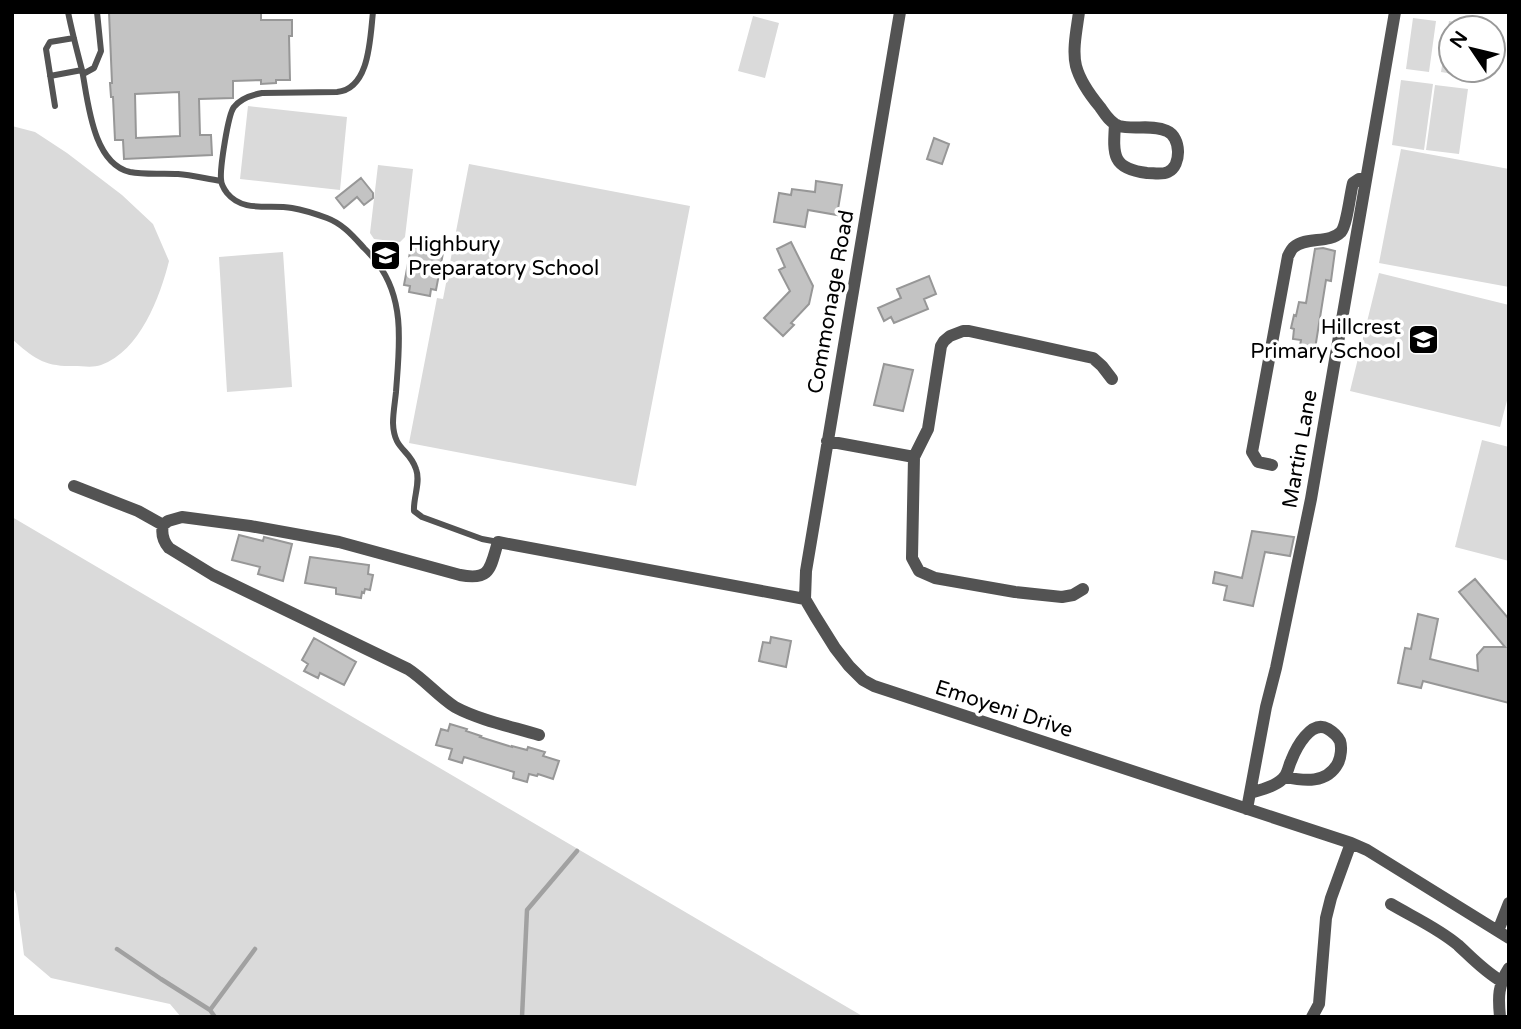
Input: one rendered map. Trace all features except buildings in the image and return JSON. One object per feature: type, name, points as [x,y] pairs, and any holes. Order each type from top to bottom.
[{"type":"street","name":"Commonage Road","points":[[805,599],[806,571],[827,441],[900,12]]},
{"type":"street","points":[[1079,12],[1075,64],[1090,95],[1115,124],[1160,129],[1171,134],[1178,149],[1173,167],[1166,173],[1158,174],[1137,172],[1122,166],[1116,157],[1115,124]]},
{"type":"street","name":"Martin Lane","points":[[1247,808],[1311,499],[1395,12]]},
{"type":"street","points":[[1272,465],[1258,462],[1252,452],[1288,256],[1294,246],[1333,237],[1341,232],[1353,183],[1359,179],[1366,180]]},
{"type":"street","points":[[1083,589],[1062,597],[1014,592],[934,578],[919,571],[912,558],[914,457],[928,429],[941,346],[947,338],[958,333],[969,331],[1093,358],[1112,379]]},
{"type":"street","points":[[827,441],[914,457]]},
{"type":"street","points":[[74,486],[138,511],[163,525]]},
{"type":"street","points":[[163,525],[182,517],[287,532],[339,542],[473,578],[488,570],[498,542],[805,599]]},
{"type":"street","points":[[163,525],[162,537],[169,548],[213,575],[408,669],[464,711],[539,735]]},
{"type":"street","name":"Emoyeni Drive","points":[[805,599],[835,648],[863,680],[874,686],[1351,843],[1367,850],[1503,935]]},
{"type":"street","points":[[1251,793],[1271,786],[1285,777],[1298,746],[1315,729],[1327,728],[1339,741],[1341,755],[1328,773],[1312,781],[1285,777]]},
{"type":"street","points":[[1312,1017],[1319,1004],[1326,918],[1351,843]]},
{"type":"street","points":[[1391,904],[1440,932],[1501,981]]},
{"type":"street","points":[[1503,935],[1509,904]]},
{"type":"street","points":[[1500,1017],[1498,1002],[1501,981],[1509,968]]},
{"type":"lane","points":[[68,12],[91,122],[102,148],[113,163],[128,172],[181,174],[221,181]]},
{"type":"lane","points":[[50,76],[94,68],[101,51],[97,12]]},
{"type":"lane","points":[[373,12],[363,71],[357,82],[348,90],[262,93],[250,96],[234,106],[229,117],[221,181],[235,202],[262,207],[289,207],[330,219],[347,230],[378,264],[393,292],[398,315],[400,337],[393,422],[395,439],[410,458],[418,475],[414,511],[422,517],[482,539],[498,542]]},
{"type":"lane","points":[[55,106],[46,49],[50,43],[74,38]]},
{"type":"shaded area","points":[[753,16],[779,23],[765,78],[738,71]]},
{"type":"shaded area","points":[[1413,18],[1436,21],[1429,72],[1406,69]]},
{"type":"shaded area","points":[[1401,80],[1433,84],[1424,150],[1392,145]]},
{"type":"shaded area","points":[[1435,85],[1468,89],[1459,154],[1426,150]]},
{"type":"shaded area","points":[[248,106],[347,117],[340,190],[240,179]]},
{"type":"shaded area","points":[[12,126],[35,132],[122,195],[153,224],[169,261],[154,306],[137,335],[115,358],[101,365],[64,366],[47,363],[33,356],[12,339]]},
{"type":"shaded area","points":[[1401,149],[1509,169],[1509,287],[1379,263]]},
{"type":"shaded area","points":[[469,164],[690,206],[636,486],[409,443],[437,298],[443,299]]},
{"type":"shaded area","points":[[378,165],[413,169],[405,237],[400,242],[374,239],[370,233]]},
{"type":"shaded area","points":[[283,252],[292,387],[227,392],[219,257]]},
{"type":"shaded area","points":[[1379,273],[1509,305],[1509,393],[1500,427],[1350,391]]},
{"type":"shaded area","points":[[1482,440],[1509,447],[1509,561],[1455,547]]},
{"type":"shaded area","points":[[12,517],[864,1017],[181,1017],[170,1004],[51,978],[24,955],[16,894],[12,885]]},
{"type":"waterway","points":[[522,1017],[527,910],[577,851]]},
{"type":"waterway","points":[[117,949],[210,1010],[215,1017]]},
{"type":"waterway","points":[[210,1010],[255,949]]},
{"type":"place","name":"Highbury Preparatory School","points":[[385,256]]},
{"type":"place","name":"Hillcrest Primary School","points":[[1424,339]]}]
